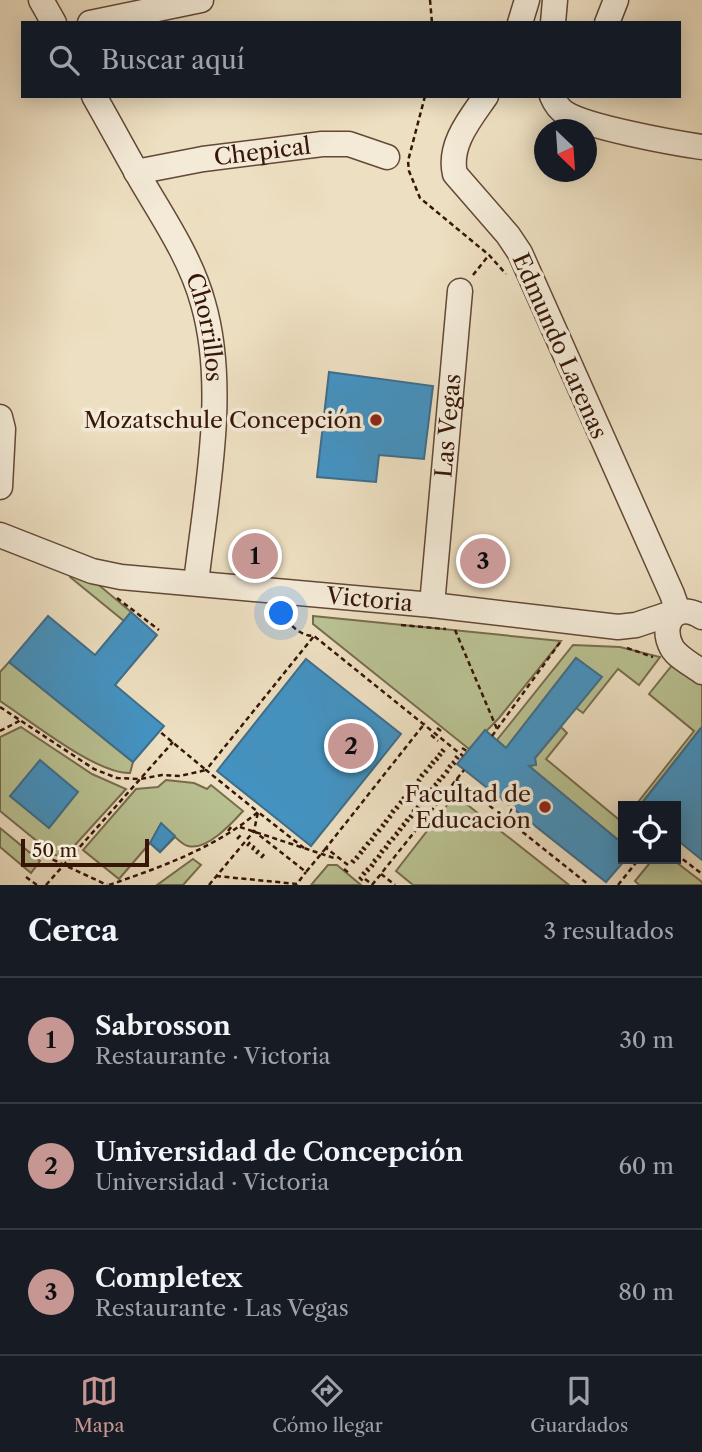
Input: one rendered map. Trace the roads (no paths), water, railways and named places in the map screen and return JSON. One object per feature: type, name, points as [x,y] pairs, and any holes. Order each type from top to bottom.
[{"type":"street","points":[[41,0],[53,21]]},
{"type":"street","points":[[100,21],[201,0]]},
{"type":"street","points":[[521,21],[527,0]]},
{"type":"street","points":[[552,21],[555,0]]},
{"type":"street","points":[[608,21],[616,0]]},
{"type":"street","name":"Chorrillos","points":[[95,98],[171,231],[196,283],[206,312],[214,357],[215,416],[196,583]]},
{"type":"street","name":"Edmundo Larenas","points":[[485,98],[463,128],[452,162],[455,174],[508,235],[520,253],[678,611]]},
{"type":"street","points":[[564,102],[597,125],[702,147]]},
{"type":"street","name":"Chepical","points":[[136,172],[203,159],[322,144],[349,144],[387,157]]},
{"type":"street","name":"Las Vegas","points":[[432,605],[460,291]]},
{"type":"street","points":[[0,417],[3,429],[0,487]]},
{"type":"street","name":"Victoria","points":[[0,535],[92,571],[121,577],[432,605],[618,627],[636,625],[678,611]]},
{"type":"street","points":[[675,652],[668,638],[670,621],[678,611],[686,609],[702,617]]},
{"type":"street","name":"Victoria","points":[[618,627],[675,652],[702,672]]},
{"type":"place","name":"Mozatschule Concepción","points":[[376,420]]},
{"type":"place","name":"Sabrosson","points":[[255,556]]},
{"type":"place","name":"Completex","points":[[483,561]]},
{"type":"place","name":"Universidad de Concepción","points":[[351,746]]},
{"type":"place","name":"Facultad de Educación","points":[[545,807]]}]
